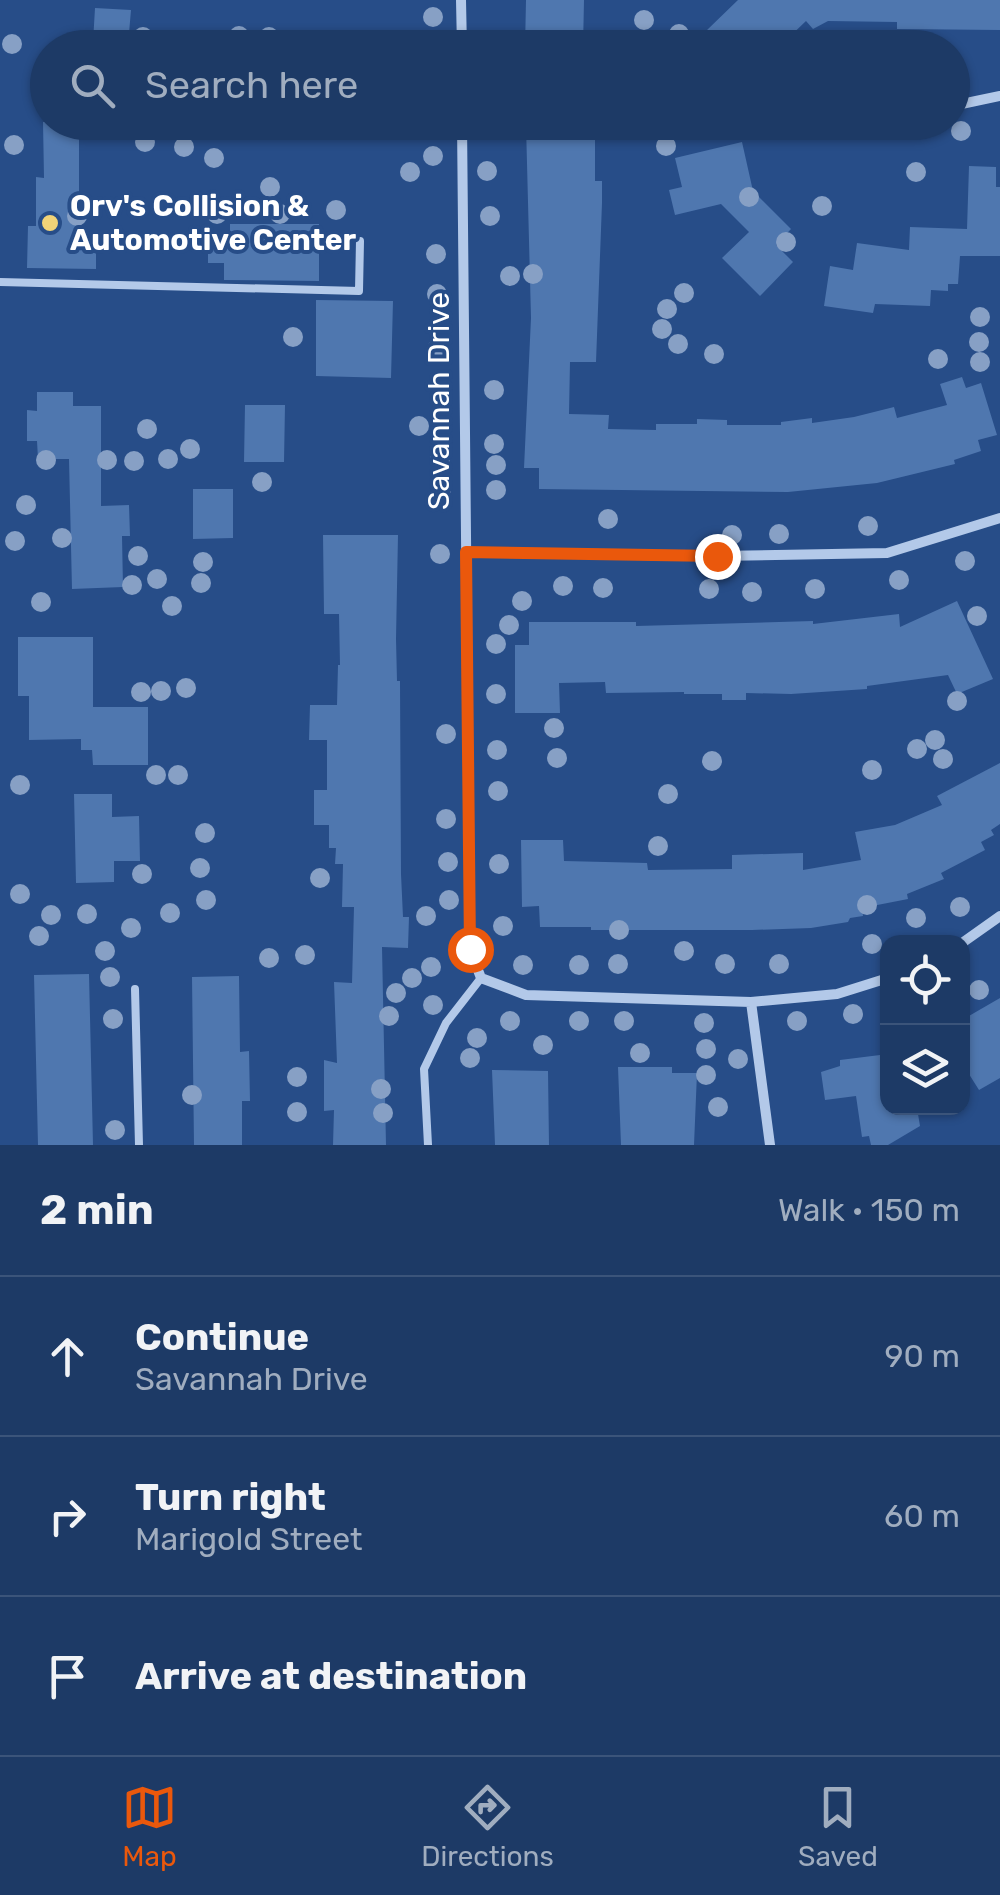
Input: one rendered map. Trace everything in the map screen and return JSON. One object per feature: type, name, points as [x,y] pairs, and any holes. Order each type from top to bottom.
[{"type":"street","points":[[462,0],[462,30]]},
{"type":"street","points":[[970,102],[1000,96]]},
{"type":"street","name":"Savannah Drive","points":[[462,140],[470,949],[482,978]]},
{"type":"street","points":[[466,552],[717,556],[887,553],[1000,518]]},
{"type":"street","points":[[970,937],[1000,916]]},
{"type":"street","points":[[482,978],[526,994],[751,1002],[837,994],[880,981]]},
{"type":"street","points":[[751,1002],[770,1145]]},
{"type":"lane","points":[[0,282],[359,291],[360,240]]},
{"type":"lane","points":[[428,1145],[424,1069],[446,1024],[482,978]]},
{"type":"lane","points":[[134,989],[139,1145]]},
{"type":"building","points":[[526,0],[584,0],[583,30],[525,30]]},
{"type":"building","points":[[738,0],[1000,0],[1000,30],[897,29],[897,22],[828,21],[813,29],[806,21],[797,30],[707,30]]},
{"type":"building","points":[[95,8],[131,10],[129,30],[94,30]]},
{"type":"building","points":[[43,140],[79,140],[79,246],[96,245],[96,269],[27,268],[28,226],[36,226],[36,177],[44,178]]},
{"type":"building","points":[[526,140],[595,140],[595,181],[602,181],[596,362],[570,362],[569,414],[609,415],[608,429],[656,430],[656,424],[697,424],[697,419],[727,420],[727,425],[781,425],[812,418],[812,423],[894,407],[897,418],[947,405],[940,384],[962,377],[966,388],[981,383],[997,435],[978,440],[981,451],[954,460],[955,464],[877,483],[788,492],[539,489],[539,468],[524,468],[531,318]]},
{"type":"building","points":[[742,142],[753,191],[791,229],[776,245],[793,262],[760,296],[722,258],[749,232],[721,204],[675,215],[669,190],[682,187],[675,158]]},
{"type":"building","points":[[969,166],[996,167],[996,187],[1000,187],[1000,256],[960,256],[958,284],[948,284],[948,291],[931,290],[930,306],[875,304],[873,313],[824,306],[830,266],[853,270],[857,243],[909,250],[910,227],[967,229]]},
{"type":"building","points":[[230,224],[319,224],[319,281],[224,280],[224,263],[208,263],[208,239],[230,239]]},
{"type":"building","points":[[316,300],[393,301],[391,378],[316,376]]},
{"type":"building","points":[[37,392],[73,392],[73,406],[101,406],[101,506],[129,505],[130,536],[122,536],[123,587],[72,589],[69,459],[38,459],[37,441],[27,441],[27,410],[37,411]]},
{"type":"building","points":[[245,405],[285,405],[284,462],[244,462]]},
{"type":"building","points":[[193,489],[233,489],[233,538],[193,539]]},
{"type":"building","points":[[323,535],[398,535],[401,874],[403,917],[409,917],[408,948],[382,947],[386,1145],[333,1145],[334,1110],[324,1111],[324,1060],[337,1063],[334,982],[352,983],[354,907],[342,907],[343,864],[335,864],[336,848],[329,848],[329,825],[314,825],[314,790],[327,790],[327,740],[309,740],[310,705],[337,705],[340,665],[339,614],[324,614]]},
{"type":"building","points":[[957,601],[993,679],[957,694],[948,675],[867,689],[746,693],[746,700],[722,700],[722,694],[684,692],[606,693],[605,682],[559,683],[560,713],[515,713],[515,645],[529,645],[529,622],[636,622],[636,626],[813,624],[899,614],[900,627]]},
{"type":"building","points":[[18,637],[93,637],[93,707],[148,707],[148,765],[93,765],[92,750],[81,750],[81,739],[29,740],[29,696],[18,696]]},
{"type":"building","points":[[1000,763],[1000,824],[991,830],[994,835],[981,842],[985,850],[941,873],[944,879],[907,894],[908,899],[862,908],[863,916],[848,922],[752,930],[591,930],[540,927],[539,906],[522,907],[521,840],[563,840],[564,861],[647,863],[648,870],[732,869],[732,855],[803,853],[803,870],[861,860],[855,832],[895,825],[942,805],[937,796]]},
{"type":"building","points":[[74,794],[112,794],[112,817],[139,816],[140,861],[114,861],[114,882],[76,883]]},
{"type":"building","points":[[89,974],[93,1145],[38,1145],[34,975]]},
{"type":"building","points":[[239,976],[240,1052],[249,1051],[250,1101],[242,1101],[242,1145],[194,1145],[192,977]]},
{"type":"building","points":[[1000,998],[1000,1078],[979,1090],[970,1076],[970,1015]]},
{"type":"building","points":[[880,1055],[880,1115],[918,1115],[920,1126],[888,1145],[871,1145],[869,1136],[862,1137],[856,1096],[825,1100],[821,1072],[840,1066],[840,1060]]},
{"type":"building","points":[[618,1067],[672,1067],[672,1073],[697,1073],[694,1145],[621,1145]]},
{"type":"building","points":[[492,1070],[548,1071],[549,1145],[495,1145]]},
{"type":"place","name":"Orv's Collision & Automotive Center","points":[[50,223]]},
{"type":"route","points":[[470,949],[466,552],[717,556]]}]
